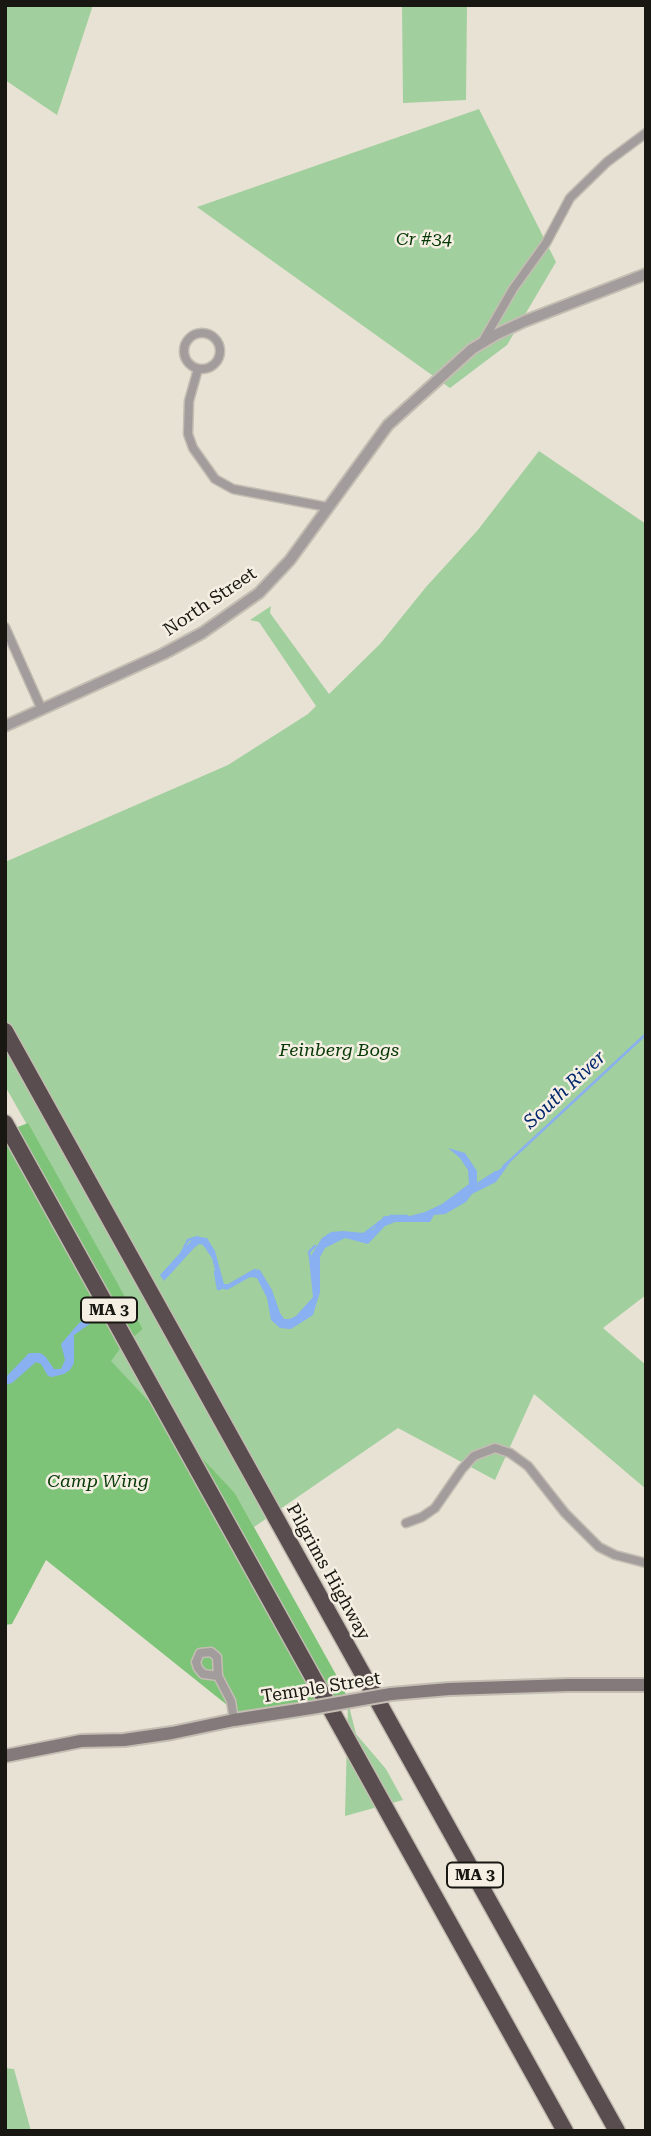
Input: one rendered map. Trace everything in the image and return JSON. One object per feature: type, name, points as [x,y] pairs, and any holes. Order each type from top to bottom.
[{"type":"highway","name":"Pilgrims Highway","points":[[5,1031],[617,2131]]},
{"type":"highway","name":"MA 3","points":[[5,1123],[565,2131]]},
{"type":"main road","name":"Temple Street","points":[[5,1756],[81,1741],[124,1740],[172,1733],[391,1694],[449,1689],[646,1685]]},
{"type":"street","points":[[483,341],[513,289],[546,243],[569,198],[607,162],[646,133]]},
{"type":"street","name":"North Street","points":[[5,726],[176,647],[248,601],[284,568],[388,425],[483,341],[545,312],[646,274]]},
{"type":"street","points":[[206,332],[220,345],[220,355],[216,363],[207,369],[198,369],[189,365],[183,347],[188,338],[196,333],[206,332]]},
{"type":"street","points":[[198,369],[189,401],[188,434],[192,448],[215,479],[233,489],[327,507]]},
{"type":"street","points":[[5,627],[42,710]]},
{"type":"street","points":[[406,1523],[435,1508],[461,1469],[474,1456],[495,1448],[510,1453],[528,1466],[570,1519],[599,1547],[624,1558],[646,1563]]},
{"type":"street","points":[[218,1676],[231,1701],[234,1720]]},
{"type":"green space","points":[[5,5],[93,5],[57,115],[5,80]]},
{"type":"green space","points":[[402,5],[467,5],[466,100],[403,103]]},
{"type":"green space","name":"Cr #34","points":[[479,109],[556,262],[507,345],[450,388],[197,207]]},
{"type":"green space","name":"Feinberg Bogs","points":[[539,451],[646,524],[646,1295],[603,1328],[646,1365],[646,1489],[534,1394],[495,1480],[398,1428],[254,1527],[235,1493],[110,1361],[143,1329],[5,1086],[5,862],[228,765],[308,714],[316,706],[259,622],[250,620],[271,606],[270,613],[329,694],[380,644],[426,587],[477,531]]},
{"type":"green space","name":"Camp Wing","points":[[28,1123],[143,1329],[120,1349],[111,1361],[235,1493],[344,1689],[348,1702],[252,1725],[46,1560],[12,1624],[5,1625],[5,1132]]},
{"type":"green space","points":[[348,1702],[356,1734],[386,1769],[403,1800],[345,1816]]},
{"type":"green space","points":[[5,2068],[14,2069],[31,2131],[5,2131]]},
{"type":"water","points":[[448,1148],[465,1153],[477,1171],[477,1186],[511,1161],[496,1182],[472,1194],[466,1202],[445,1214],[434,1215],[430,1222],[395,1222],[385,1226],[368,1244],[345,1238],[325,1248],[320,1257],[320,1292],[313,1315],[291,1329],[280,1328],[271,1320],[267,1298],[257,1278],[250,1277],[227,1290],[219,1287],[212,1258],[203,1245],[199,1244],[194,1248],[164,1281],[160,1275],[192,1240],[207,1238],[215,1251],[224,1284],[254,1269],[260,1270],[272,1290],[280,1313],[284,1319],[290,1319],[313,1297],[309,1259],[322,1238],[331,1232],[364,1233],[374,1229],[384,1216],[410,1216],[425,1212],[442,1204],[469,1184],[468,1170],[460,1158]]},
{"type":"water","points":[[99,1310],[101,1316],[74,1335],[74,1363],[70,1370],[52,1377],[36,1362],[12,1383],[5,1385],[5,1378],[29,1353],[40,1353],[54,1369],[61,1369],[65,1360],[61,1344],[79,1323]]},
{"type":"waterway","name":"South River","points":[[503,1167],[646,1034]]},
{"type":"waterway","name":"South River","points":[[474,1186],[496,1172]]},
{"type":"waterway","name":"South River","points":[[390,1216],[407,1216]]},
{"type":"waterway","name":"South River","points":[[364,1234],[381,1221]]},
{"type":"waterway","name":"South River","points":[[181,1254],[188,1240],[199,1239]]},
{"type":"waterway","name":"South River","points":[[310,1257],[309,1252],[315,1246]]},
{"type":"waterway","name":"South River","points":[[215,1272],[218,1289],[222,1288]]}]
